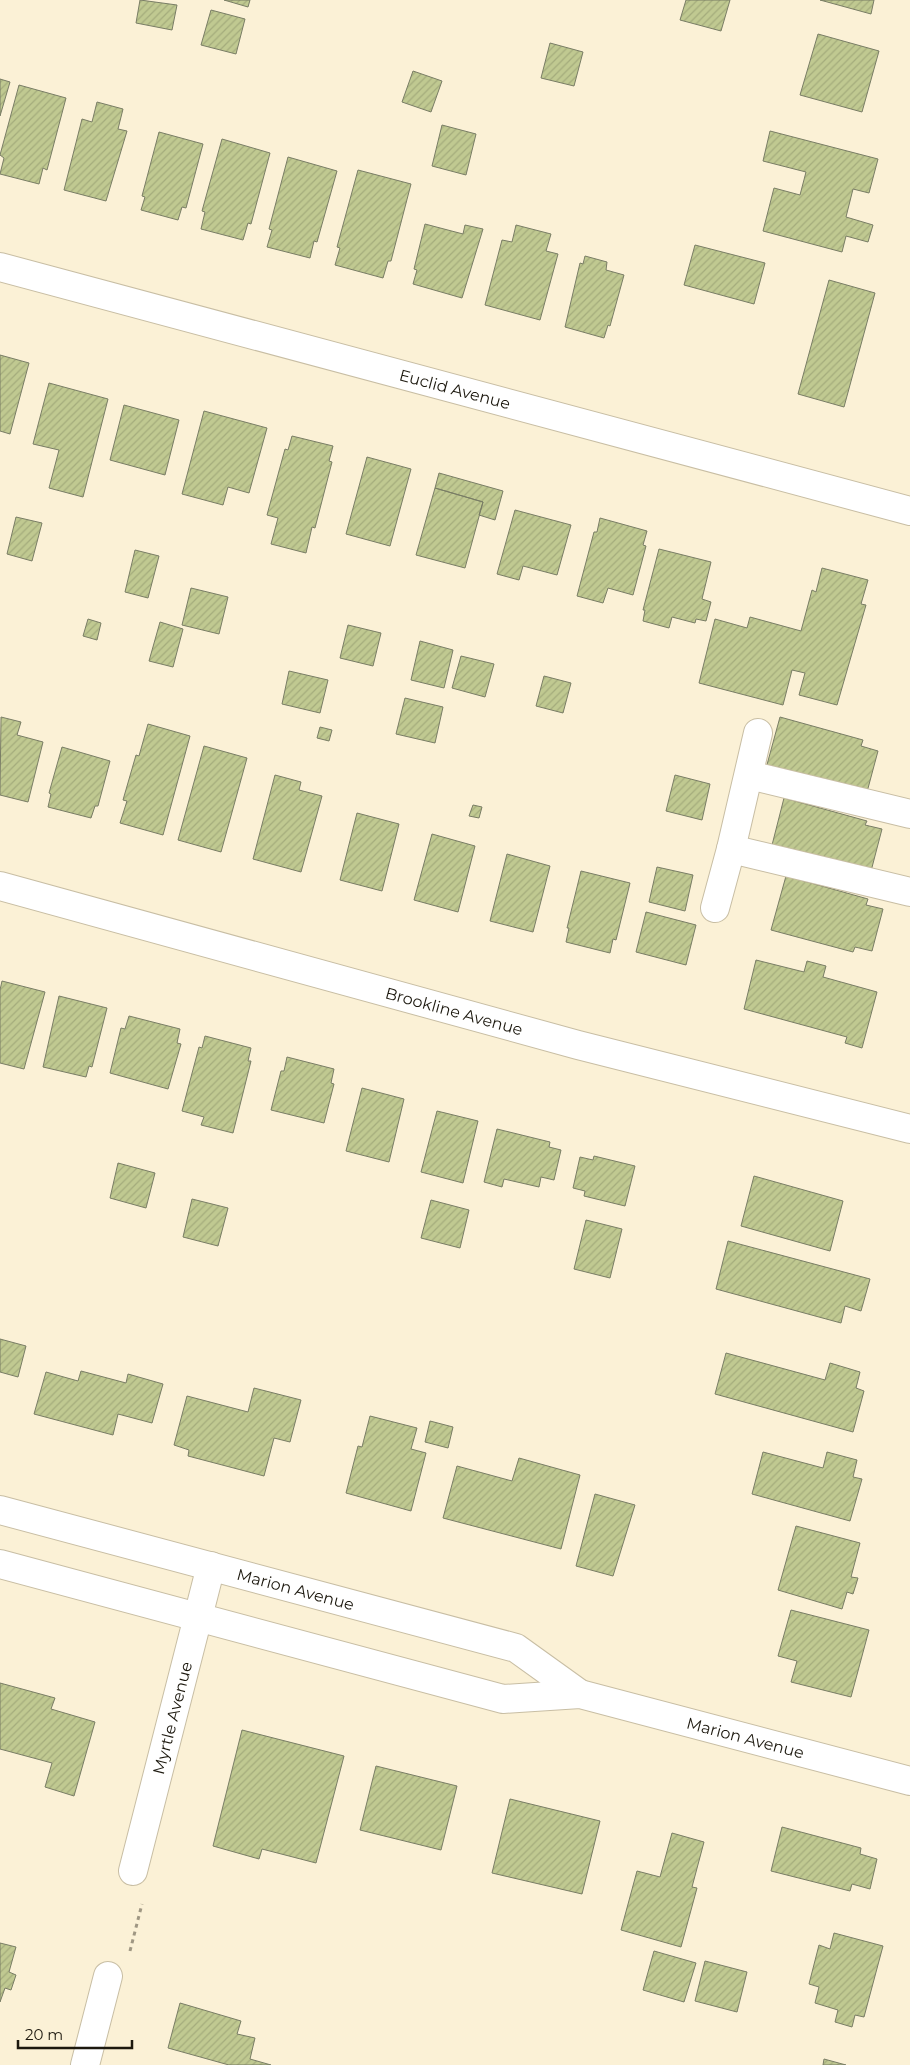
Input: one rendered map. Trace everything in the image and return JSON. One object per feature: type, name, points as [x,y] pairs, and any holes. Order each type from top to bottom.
[{"type":"street","name":"Euclid Avenue","points":[[0,267],[910,511]]},
{"type":"street","points":[[715,908],[750,775],[758,733]]},
{"type":"street","points":[[750,775],[910,814]]},
{"type":"street","points":[[731,849],[910,892]]},
{"type":"street","name":"Brookline Avenue","points":[[0,886],[578,1045],[910,1129]]},
{"type":"street","name":"Marion Avenue","points":[[0,1510],[516,1648],[580,1694]]},
{"type":"street","name":"Marion Avenue","points":[[0,1564],[503,1699],[580,1694],[910,1781]]},
{"type":"street","name":"Myrtle Avenue","points":[[133,1871],[211,1566]]},
{"type":"street","points":[[84,2065],[108,1976]]},
{"type":"path","points":[[108,1976],[123,1980],[149,1875],[133,1871]]},
{"type":"building","points":[[140,0],[177,5],[172,30],[136,23]]},
{"type":"building","points":[[224,0],[250,0],[248,7]]},
{"type":"building","points":[[686,0],[730,0],[721,31],[680,20]]},
{"type":"building","points":[[820,0],[874,0],[871,14]]},
{"type":"building","points":[[211,10],[245,19],[236,54],[201,45]]},
{"type":"building","points":[[818,34],[879,51],[862,112],[800,95]]},
{"type":"building","points":[[550,43],[583,52],[574,86],[541,78]]},
{"type":"building","points":[[413,71],[442,81],[431,112],[402,102]]},
{"type":"building","points":[[0,79],[10,82],[0,116]]},
{"type":"building","points":[[19,85],[66,98],[47,170],[43,168],[39,184],[0,174],[4,158],[0,155]]},
{"type":"building","points":[[97,102],[123,109],[118,129],[127,131],[106,201],[64,190],[82,119],[92,122]]},
{"type":"building","points":[[442,125],[476,134],[466,175],[432,166]]},
{"type":"building","points":[[770,131],[878,159],[869,193],[853,189],[846,217],[873,225],[868,242],[846,236],[842,252],[763,231],[774,188],[800,195],[806,172],[763,161]]},
{"type":"building","points":[[159,132],[203,144],[186,208],[182,207],[178,220],[141,210],[145,197],[142,196]]},
{"type":"building","points":[[222,139],[270,153],[251,224],[248,223],[243,240],[201,229],[205,212],[202,211]]},
{"type":"building","points":[[288,157],[337,171],[317,242],[314,241],[310,258],[267,247],[272,230],[269,229]]},
{"type":"building","points":[[358,170],[411,184],[391,261],[388,261],[383,278],[335,265],[340,248],[337,247]]},
{"type":"building","points":[[425,224],[463,234],[465,225],[483,229],[462,298],[413,284],[417,270],[414,269]]},
{"type":"building","points":[[516,225],[551,234],[546,251],[558,254],[540,320],[485,305],[502,240],[512,242]]},
{"type":"building","points":[[695,245],[765,263],[754,304],[684,285]]},
{"type":"building","points":[[585,256],[607,262],[606,270],[624,275],[610,326],[608,325],[604,338],[565,327],[580,263],[583,264]]},
{"type":"building","points":[[829,280],[875,293],[844,407],[798,394]]},
{"type":"building","points":[[0,355],[29,363],[10,434],[0,431]]},
{"type":"building","points":[[49,383],[108,399],[83,497],[49,488],[59,450],[33,444]]},
{"type":"building","points":[[124,405],[179,420],[165,475],[110,460]]},
{"type":"building","points":[[204,411],[267,428],[249,493],[228,487],[223,505],[182,494]]},
{"type":"building","points":[[292,436],[333,446],[329,461],[332,462],[315,528],[312,527],[306,553],[271,544],[278,518],[267,515],[285,449],[288,450]]},
{"type":"building","points":[[367,457],[411,469],[390,546],[346,534]]},
{"type":"building","points":[[439,473],[503,491],[495,520],[479,515],[483,502],[435,488]]},
{"type":"building","points":[[435,488],[483,502],[465,568],[416,555]]},
{"type":"building","points":[[515,510],[571,525],[557,575],[523,566],[519,580],[497,574]]},
{"type":"building","points":[[16,517],[42,523],[32,561],[7,554]]},
{"type":"building","points":[[600,518],[647,531],[643,545],[646,546],[633,595],[608,588],[603,603],[577,596],[594,532],[597,532]]},
{"type":"building","points":[[659,549],[711,562],[702,599],[711,602],[706,621],[696,619],[695,623],[672,617],[669,628],[643,621],[645,610],[643,610]]},
{"type":"building","points":[[135,550],[159,556],[148,598],[125,592]]},
{"type":"building","points":[[822,568],[868,580],[861,604],[866,605],[837,705],[799,695],[805,673],[792,670],[783,705],[699,683],[715,619],[747,628],[750,617],[801,631],[812,590],[816,592]]},
{"type":"building","points":[[191,588],[228,597],[219,634],[182,625]]},
{"type":"building","points":[[88,619],[101,623],[97,640],[83,636]]},
{"type":"building","points":[[160,622],[183,629],[173,667],[149,661]]},
{"type":"building","points":[[348,625],[381,633],[373,666],[340,658]]},
{"type":"building","points":[[420,641],[453,650],[444,688],[411,680]]},
{"type":"building","points":[[461,656],[494,664],[485,697],[452,688]]},
{"type":"building","points":[[289,671],[328,680],[320,713],[282,704]]},
{"type":"building","points":[[544,676],[571,683],[563,713],[536,706]]},
{"type":"building","points":[[405,698],[443,707],[435,743],[396,734]]},
{"type":"building","points":[[1,717],[21,722],[17,735],[43,742],[28,802],[0,795]]},
{"type":"building","points":[[780,717],[863,740],[861,746],[878,751],[867,792],[765,772]]},
{"type":"building","points":[[148,724],[190,736],[163,835],[120,823],[127,801],[123,800],[136,755],[139,756]]},
{"type":"building","points":[[320,727],[332,730],[329,741],[317,738]]},
{"type":"building","points":[[204,746],[247,758],[221,852],[178,840]]},
{"type":"building","points":[[62,747],[110,761],[98,806],[95,806],[91,818],[48,807],[51,794],[49,793]]},
{"type":"building","points":[[275,775],[301,782],[299,790],[322,796],[301,872],[253,859]]},
{"type":"building","points":[[675,775],[710,784],[702,820],[666,811]]},
{"type":"building","points":[[784,798],[867,821],[865,825],[882,829],[870,875],[770,853]]},
{"type":"building","points":[[473,805],[482,807],[479,818],[469,816]]},
{"type":"building","points":[[357,813],[399,824],[382,891],[340,880]]},
{"type":"building","points":[[432,834],[475,846],[458,912],[414,900]]},
{"type":"building","points":[[507,854],[550,866],[533,932],[490,921]]},
{"type":"building","points":[[657,867],[693,875],[685,911],[649,902]]},
{"type":"building","points":[[581,871],[630,883],[616,940],[613,939],[610,953],[566,942],[569,928],[567,928]]},
{"type":"building","points":[[786,876],[868,899],[866,905],[883,909],[872,951],[855,947],[853,952],[771,930]]},
{"type":"building","points":[[646,912],[696,925],[686,965],[636,952]]},
{"type":"building","points":[[756,960],[804,972],[807,961],[826,966],[823,977],[877,992],[862,1048],[845,1043],[847,1037],[744,1009]]},
{"type":"building","points":[[2,981],[45,992],[24,1069],[0,1063],[0,990]]},
{"type":"building","points":[[59,996],[107,1008],[92,1067],[89,1066],[86,1077],[43,1067]]},
{"type":"building","points":[[129,1016],[180,1029],[177,1043],[181,1044],[168,1089],[110,1073],[121,1028],[125,1029]]},
{"type":"building","points":[[205,1036],[251,1048],[248,1061],[251,1061],[233,1133],[201,1125],[204,1117],[182,1111],[199,1047],[202,1048]]},
{"type":"building","points":[[287,1057],[334,1069],[331,1083],[334,1084],[324,1123],[271,1110],[281,1071],[284,1071]]},
{"type":"building","points":[[362,1088],[404,1099],[389,1162],[346,1151]]},
{"type":"building","points":[[437,1111],[478,1121],[463,1183],[421,1172]]},
{"type":"building","points":[[497,1129],[550,1142],[549,1147],[561,1150],[554,1180],[541,1177],[539,1187],[504,1179],[502,1187],[484,1182]]},
{"type":"building","points":[[594,1156],[635,1166],[625,1206],[584,1196],[585,1191],[573,1188],[580,1157],[593,1160]]},
{"type":"building","points":[[118,1163],[155,1173],[146,1208],[110,1198]]},
{"type":"building","points":[[754,1176],[843,1201],[830,1251],[741,1226]]},
{"type":"building","points":[[192,1199],[228,1208],[218,1246],[183,1237]]},
{"type":"building","points":[[431,1200],[469,1210],[460,1248],[421,1238]]},
{"type":"building","points":[[586,1220],[622,1229],[610,1278],[574,1269]]},
{"type":"building","points":[[728,1241],[870,1279],[861,1311],[845,1306],[841,1323],[716,1289]]},
{"type":"building","points":[[0,1339],[26,1346],[18,1377],[0,1372]]},
{"type":"building","points":[[726,1353],[825,1380],[830,1363],[860,1372],[856,1388],[864,1391],[853,1432],[715,1394]]},
{"type":"building","points":[[81,1371],[126,1383],[128,1374],[163,1384],[152,1423],[118,1414],[113,1435],[34,1414],[46,1372],[78,1381]]},
{"type":"building","points":[[254,1388],[301,1400],[290,1442],[274,1438],[264,1476],[188,1456],[189,1450],[174,1445],[187,1396],[248,1412]]},
{"type":"building","points":[[370,1416],[417,1428],[411,1449],[426,1453],[411,1511],[346,1493],[358,1446],[362,1447]]},
{"type":"building","points":[[430,1421],[453,1427],[448,1448],[425,1442]]},
{"type":"building","points":[[763,1452],[823,1468],[827,1452],[857,1460],[853,1477],[862,1479],[850,1521],[752,1494]]},
{"type":"building","points":[[519,1458],[580,1475],[561,1549],[443,1518],[457,1466],[512,1481]]},
{"type":"building","points":[[595,1494],[635,1505],[613,1576],[576,1566]]},
{"type":"building","points":[[796,1526],[860,1543],[851,1577],[858,1578],[853,1594],[847,1592],[842,1609],[778,1590]]},
{"type":"building","points":[[791,1610],[869,1630],[851,1697],[791,1682],[797,1661],[778,1656]]},
{"type":"building","points":[[0,1683],[55,1698],[51,1709],[95,1722],[74,1796],[45,1787],[52,1763],[0,1749]]},
{"type":"building","points":[[242,1730],[344,1756],[316,1863],[262,1849],[259,1859],[213,1846]]},
{"type":"building","points":[[376,1766],[457,1786],[441,1850],[360,1830]]},
{"type":"building","points":[[510,1799],[600,1821],[582,1894],[492,1873]]},
{"type":"building","points":[[782,1827],[861,1848],[860,1854],[877,1859],[870,1889],[852,1884],[850,1891],[771,1871]]},
{"type":"building","points":[[672,1833],[704,1842],[692,1887],[697,1888],[681,1947],[621,1930],[637,1871],[660,1877]]},
{"type":"building","points":[[834,1933],[883,1946],[864,2017],[855,2015],[852,2027],[835,2022],[838,2010],[815,2003],[819,1987],[809,1984],[819,1945],[830,1949]]},
{"type":"building","points":[[0,1943],[16,1947],[9,1972],[16,1975],[11,1990],[5,1988],[0,2002]]},
{"type":"building","points":[[654,1951],[696,1963],[684,2002],[643,1990]]},
{"type":"building","points":[[705,1961],[747,1972],[737,2012],[695,2001]]},
{"type":"building","points":[[180,2003],[241,2021],[237,2034],[255,2038],[250,2059],[271,2065],[229,2065],[168,2048]]},
{"type":"building","points":[[824,2059],[846,2065],[823,2065]]}]
